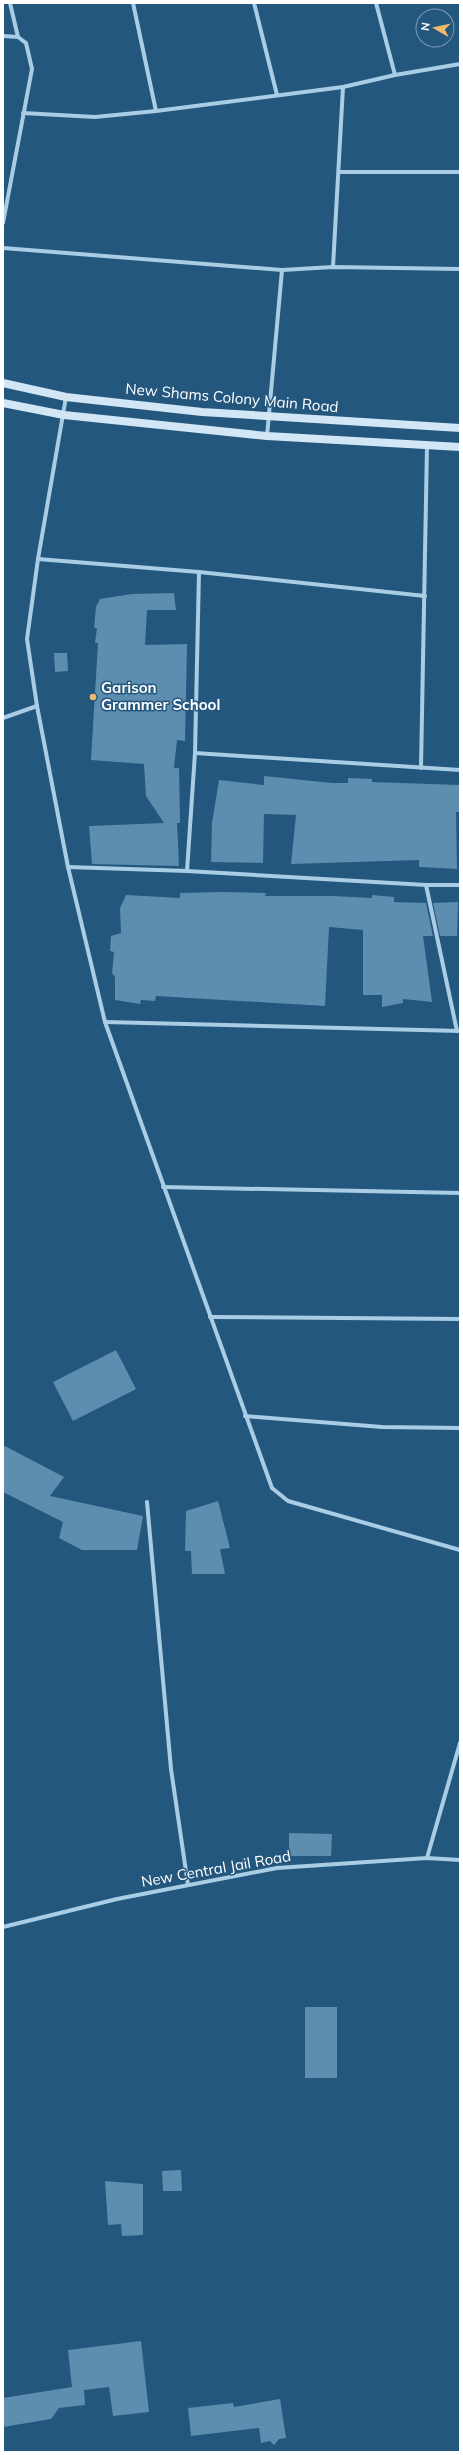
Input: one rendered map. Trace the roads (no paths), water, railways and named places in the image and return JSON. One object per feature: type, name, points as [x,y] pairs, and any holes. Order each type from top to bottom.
[{"type":"main road","name":"New Shams Colony Main Road","points":[[3,384],[66,397],[269,417],[460,428]]},
{"type":"main road","points":[[3,403],[64,416],[267,436],[460,447]]},
{"type":"street","points":[[10,3],[18,37]]},
{"type":"street","points":[[134,3],[156,111]]},
{"type":"street","points":[[254,3],[277,95]]},
{"type":"street","points":[[376,3],[395,75]]},
{"type":"street","points":[[3,36],[18,37],[26,43],[32,68],[3,223]]},
{"type":"street","points":[[23,113],[94,118],[344,87],[395,75],[460,64]]},
{"type":"street","points":[[333,267],[344,87]]},
{"type":"street","points":[[339,172],[460,172]]},
{"type":"street","points":[[3,248],[282,270],[333,267],[460,269]]},
{"type":"street","points":[[267,436],[282,270]]},
{"type":"street","points":[[66,397],[64,416],[38,559],[26,639],[37,706],[68,867],[105,1022],[272,1488],[279,1496],[288,1501],[460,1550]]},
{"type":"street","points":[[421,768],[427,446]]},
{"type":"street","points":[[38,559],[198,572],[425,596]]},
{"type":"street","points":[[187,870],[195,753],[198,572]]},
{"type":"street","points":[[3,718],[37,706]]},
{"type":"street","points":[[195,753],[460,770]]},
{"type":"street","points":[[68,867],[187,870],[426,885],[460,885]]},
{"type":"street","points":[[105,1022],[458,1031],[426,885]]},
{"type":"street","points":[[163,1187],[460,1192]]},
{"type":"street","points":[[210,1317],[460,1320]]},
{"type":"street","points":[[245,1416],[382,1427],[460,1428]]},
{"type":"street","points":[[147,1502],[171,1769],[188,1885]]},
{"type":"street","points":[[427,1858],[460,1743]]},
{"type":"street","name":"New Central Jail Road","points":[[3,1927],[117,1899],[277,1868],[427,1858],[460,1860]]},
{"type":"place","name":"Garison Grammer School","points":[[93,697]]}]
